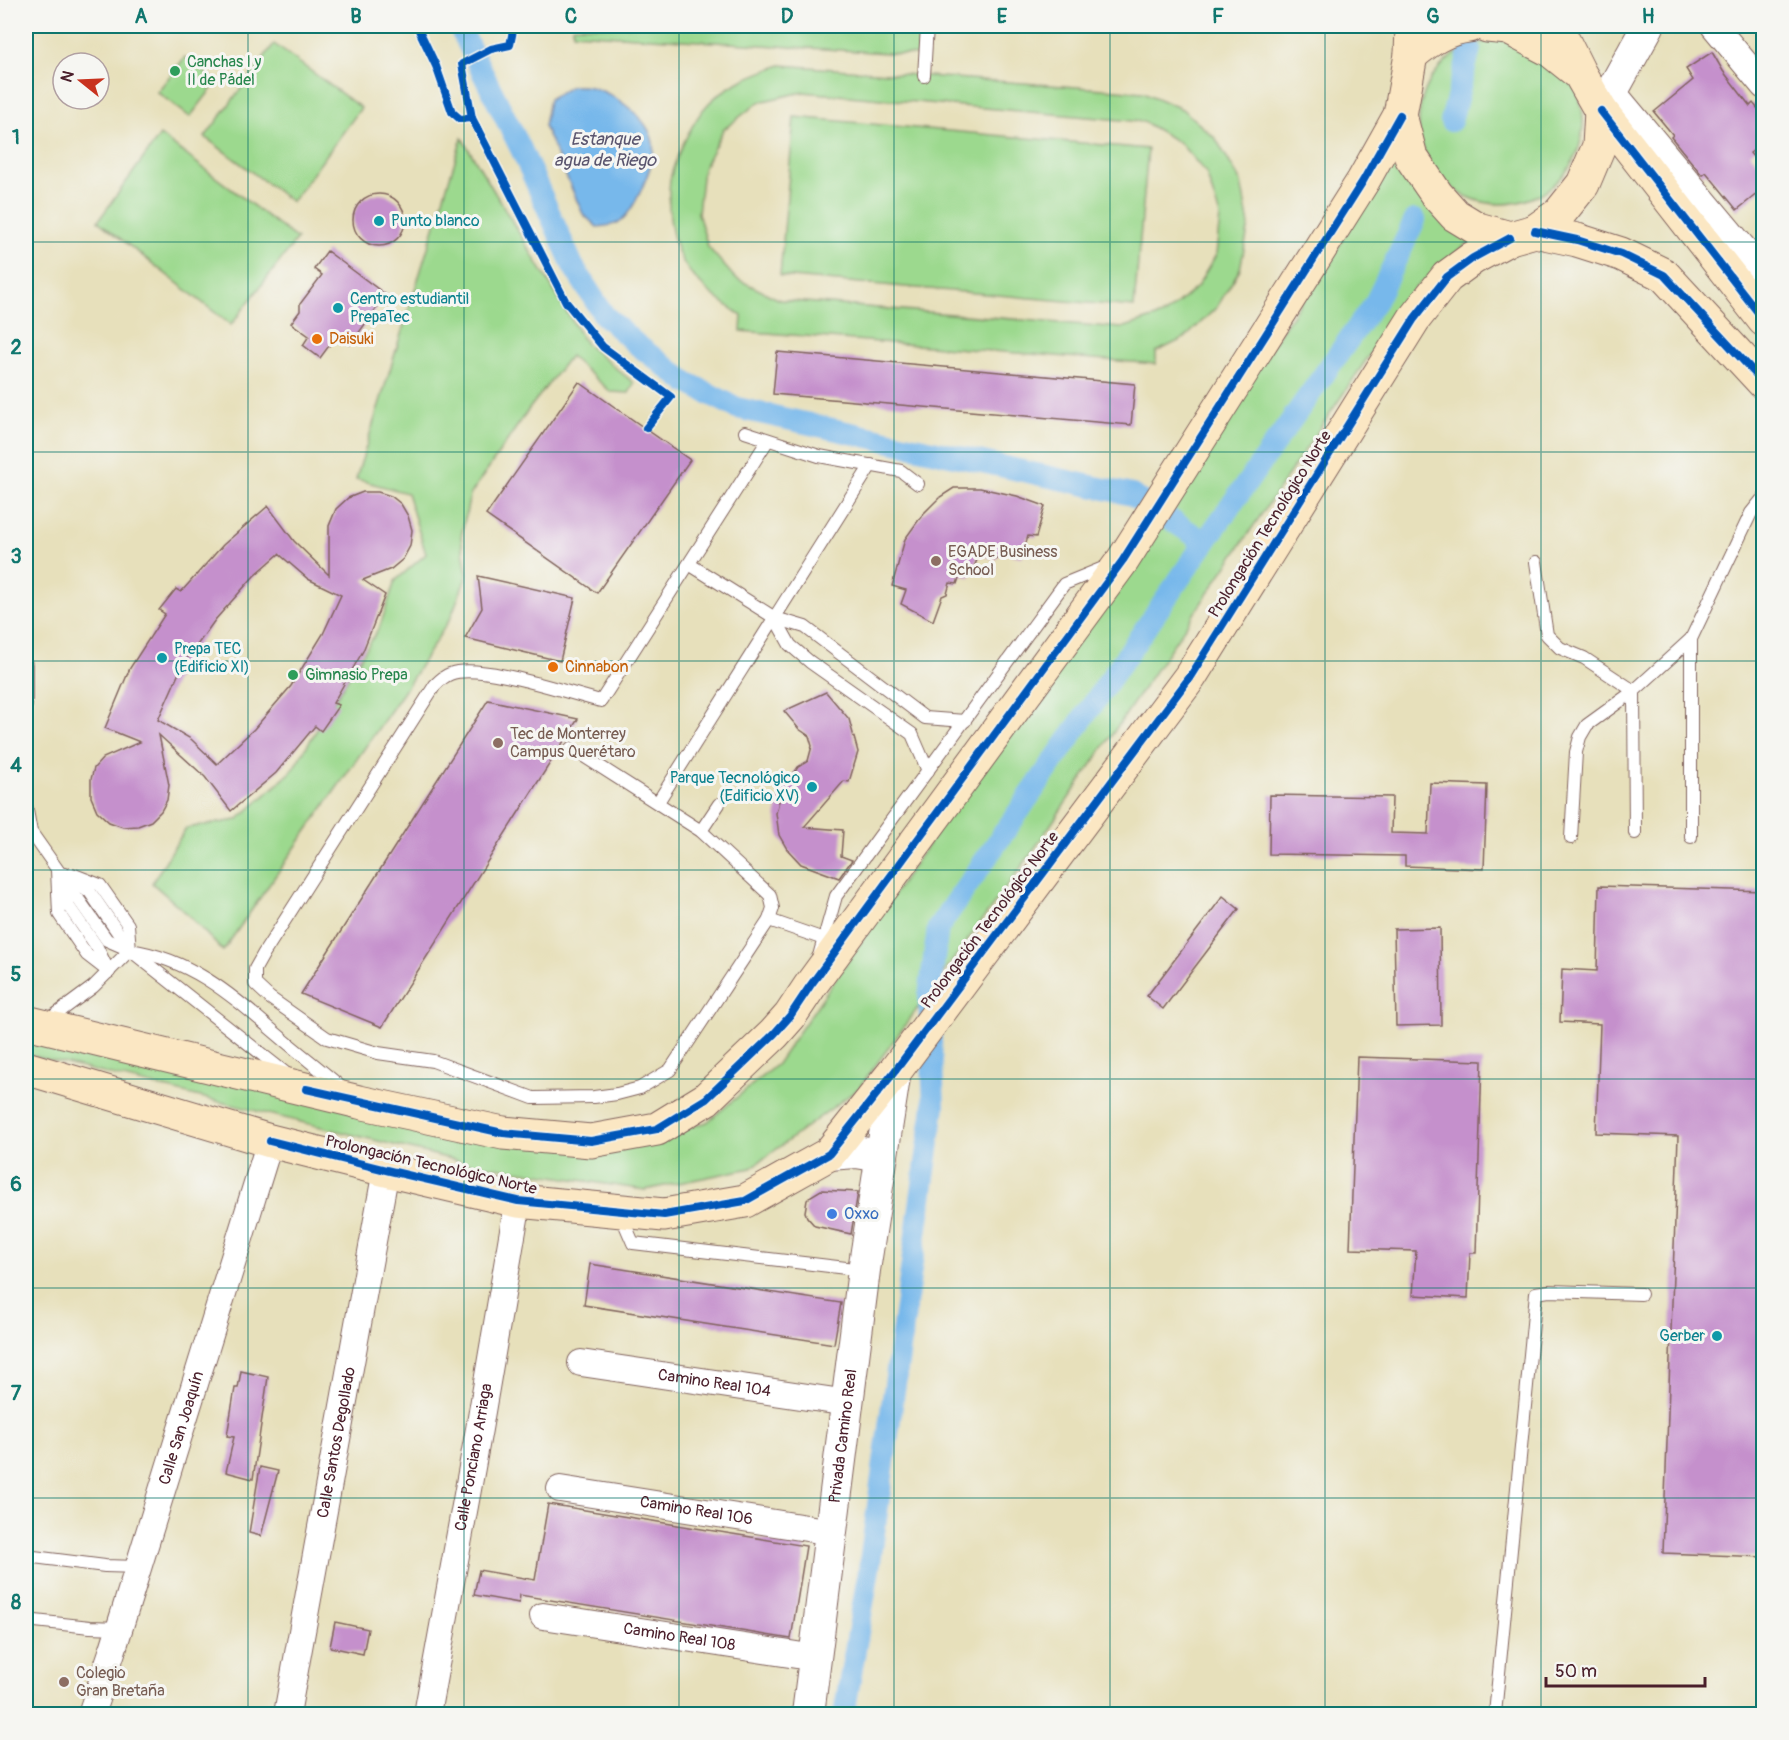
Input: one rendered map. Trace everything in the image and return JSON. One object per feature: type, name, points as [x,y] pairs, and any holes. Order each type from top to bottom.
[{"type":"main road","points":[[33,1024],[359,1102],[504,1133],[591,1142],[657,1130],[706,1099],[790,1016],[810,986],[834,939],[1123,560],[1363,181],[1400,116],[1411,40],[1425,43],[1451,28],[1469,26]]},
{"type":"main road","points":[[1487,26],[1508,28],[1550,51],[1580,74],[1607,101],[1764,320]]},
{"type":"main road","points":[[1556,26],[1580,74]]},
{"type":"main road","name":"Prolongación Tecnológico Norte","points":[[26,1068],[270,1141],[386,1170],[518,1200],[620,1212],[664,1215],[745,1201],[829,1154],[903,1060],[1190,676],[1414,319],[1447,277],[1473,258],[1523,235],[1559,214],[1583,184],[1599,146],[1607,101]]},
{"type":"main road","points":[[1400,116],[1411,157],[1437,195],[1455,215],[1478,229],[1577,240],[1621,254],[1664,275],[1764,383]]},
{"type":"street","points":[[1648,26],[1607,101],[1764,273]]},
{"type":"street","points":[[1714,26],[1764,86]]},
{"type":"street","name":"Privada Camino Real","points":[[808,1714],[864,1270],[882,1156],[903,1060]]},
{"type":"street","name":"Calle San Joaquín","points":[[91,1714],[270,1141]]},
{"type":"street","points":[[829,1154],[856,1152],[882,1156]]},
{"type":"street","name":"Calle Santos Degollado","points":[[287,1714],[386,1170]]},
{"type":"street","name":"Calle Ponciano Arriaga","points":[[427,1714],[518,1200]]},
{"type":"street","name":"Camino Real 104","points":[[581,1363],[848,1403]]},
{"type":"street","name":"Camino Real 106","points":[[560,1489],[832,1532]]},
{"type":"street","name":"Camino Real 108","points":[[543,1616],[816,1658]]},
{"type":"lane","points":[[924,76],[927,26]]},
{"type":"lane","points":[[745,432],[819,456],[901,471],[918,484]]},
{"type":"lane","points":[[571,748],[701,831],[770,895],[773,908],[769,920],[670,1070],[640,1088],[616,1094],[594,1097],[532,1098],[433,1061],[378,1053],[327,1038],[285,1009],[255,984],[255,969],[264,953],[435,685],[448,674],[458,672],[495,673],[601,701],[768,441]]},
{"type":"lane","points":[[658,802],[871,465]]},
{"type":"lane","points":[[1571,838],[1576,752],[1580,737],[1587,725],[1634,691],[1691,639],[1751,513],[1764,497]]},
{"type":"lane","points":[[769,920],[834,939],[836,896],[1064,584],[1123,560]]},
{"type":"lane","points":[[1536,562],[1547,634],[1560,648],[1584,658],[1634,691]]},
{"type":"lane","points":[[689,564],[775,618],[805,627],[925,718],[964,720]]},
{"type":"lane","points":[[775,618],[790,645],[810,662],[912,734],[928,771]]},
{"type":"lane","points":[[1691,639],[1691,837]]},
{"type":"lane","points":[[26,664],[26,705]]},
{"type":"lane","points":[[1634,691],[1635,833]]},
{"type":"lane","points":[[701,831],[719,804]]},
{"type":"lane","points":[[26,805],[31,832],[107,940],[129,950],[306,1089]]},
{"type":"lane","points":[[33,1024],[109,972],[129,950],[128,925],[100,885],[57,868]]},
{"type":"lane","points":[[57,868],[59,914],[87,955],[109,972]]},
{"type":"lane","points":[[129,950],[151,953],[180,964],[226,991],[359,1102]]},
{"type":"lane","points":[[620,1212],[633,1243],[864,1270]]},
{"type":"lane","points":[[1495,1714],[1536,1293],[1549,1291],[1641,1294]]},
{"type":"lane","points":[[26,1556],[105,1566],[138,1567]]},
{"type":"lane","points":[[26,1620],[119,1628]]},
{"type":"green space","points":[[573,26],[920,26],[918,55],[573,33]]},
{"type":"green space","points":[[1501,40],[1517,41],[1533,46],[1547,53],[1559,64],[1570,76],[1577,90],[1582,106],[1582,138],[1577,154],[1570,168],[1559,180],[1547,191],[1533,198],[1517,203],[1501,204],[1485,203],[1469,198],[1455,191],[1443,180],[1432,168],[1425,154],[1420,138],[1419,122],[1420,106],[1425,90],[1432,76],[1443,64],[1455,53],[1469,46],[1485,41]]},
{"type":"green space","points":[[274,44],[361,108],[292,202],[205,137]]},
{"type":"green space","points":[[185,57],[217,82],[190,117],[157,92]]},
{"type":"green space","points":[[781,65],[1143,92],[1182,109],[1216,139],[1241,182],[1249,225],[1240,269],[1217,307],[1185,338],[1156,352],[1156,364],[741,331],[742,316],[701,284],[682,260],[670,221],[670,180],[685,139],[709,103],[734,85]],"holes":[[[803,92],[1144,122],[1180,143],[1206,173],[1220,216],[1216,255],[1197,287],[1165,314],[1122,328],[780,300],[735,278],[708,247],[698,213],[703,169],[723,130],[759,102]]]},
{"type":"green space","points":[[794,117],[1148,149],[1134,307],[780,276]]},
{"type":"green space","points":[[160,135],[297,239],[231,325],[98,221]]},
{"type":"green space","points":[[1399,137],[1476,236],[1415,288],[1031,854],[859,1088],[751,1168],[645,1190],[467,1163],[26,1054],[26,1034],[610,1152],[707,1122],[777,1064],[1335,253]]},
{"type":"green space","points":[[462,138],[586,344],[634,383],[629,393],[611,392],[570,356],[529,409],[470,495],[461,537],[467,575],[451,617],[403,693],[223,951],[184,911],[152,883],[186,828],[237,820],[291,772],[380,626],[395,581],[426,554],[407,493],[356,479]]},
{"type":"water","name":"Estanque agua de Riego","points":[[571,86],[591,87],[621,102],[638,116],[653,143],[648,173],[638,197],[625,216],[614,224],[597,227],[583,214],[544,126],[549,99]]},
{"type":"building","points":[[1712,52],[1723,71],[1750,106],[1753,103],[1764,116],[1764,142],[1750,153],[1764,170],[1764,188],[1737,210],[1706,172],[1702,175],[1654,112],[1693,80],[1686,69]]},
{"type":"building","name":"Punto blanco","points":[[379,194],[393,198],[401,206],[405,220],[401,234],[393,242],[379,246],[365,242],[357,234],[353,220],[357,206],[365,198]]},
{"type":"building","name":"Centro estudiantil PrepaTec","points":[[327,251],[386,295],[350,345],[337,335],[320,358],[303,345],[309,336],[291,323],[300,311],[300,304],[322,275],[314,269]]},
{"type":"building","points":[[777,352],[1135,384],[1131,425],[773,394]]},
{"type":"building","points":[[579,382],[690,460],[597,593],[486,515]]},
{"type":"building","points":[[954,488],[980,488],[1017,496],[1045,506],[1036,537],[1028,536],[1022,557],[1000,552],[996,559],[979,555],[970,577],[960,575],[957,584],[950,583],[947,594],[942,596],[933,621],[901,604],[906,590],[892,586],[905,539],[923,514],[940,497]]},
{"type":"building","name":"Prepa TEC (Edificio XI)","points":[[363,492],[378,492],[391,496],[401,504],[412,530],[410,546],[403,559],[391,569],[363,580],[385,595],[363,651],[333,703],[339,705],[321,731],[315,726],[276,773],[231,811],[205,777],[159,735],[169,785],[167,800],[161,811],[151,821],[138,826],[123,827],[109,822],[97,811],[91,797],[91,779],[94,768],[103,758],[140,742],[105,728],[130,668],[165,614],[159,610],[176,589],[181,592],[223,545],[268,506],[294,541],[329,575],[329,526],[336,509],[348,498]],"holes":[[[279,554],[308,579],[341,595],[323,634],[291,686],[254,729],[217,764],[191,739],[158,720],[182,666],[215,620],[254,576]]]},
{"type":"building","points":[[478,576],[575,598],[560,661],[465,638],[482,608]]},
{"type":"building","name":"Parque Tecnológico (Edificio XV)","points":[[826,692],[849,719],[858,752],[849,782],[844,781],[804,827],[843,830],[841,856],[852,860],[839,878],[801,864],[787,849],[779,835],[776,813],[781,793],[798,767],[808,761],[812,746],[809,736],[799,729],[784,711]]},
{"type":"building","points":[[488,700],[578,719],[382,1027],[301,994]]},
{"type":"building","points":[[1430,783],[1487,785],[1484,869],[1405,866],[1405,856],[1269,854],[1270,795],[1392,797],[1391,833],[1428,834]]},
{"type":"building","name":"Gerber","points":[[1599,886],[1764,891],[1764,1557],[1663,1553],[1678,1136],[1596,1133],[1600,1024],[1560,1022],[1562,969],[1597,971]]},
{"type":"building","points":[[1223,896],[1239,909],[1163,1009],[1147,996]]},
{"type":"building","points":[[1440,928],[1441,1025],[1396,1026],[1394,929]]},
{"type":"building","points":[[1357,1057],[1482,1061],[1476,1253],[1470,1253],[1468,1298],[1413,1295],[1416,1251],[1350,1249]]},
{"type":"building","name":"Oxxo","points":[[821,1190],[858,1192],[851,1234],[815,1226],[807,1217],[805,1212],[807,1200]]},
{"type":"building","points":[[590,1264],[841,1303],[834,1344],[584,1305]]},
{"type":"building","points":[[241,1371],[268,1377],[253,1479],[226,1472],[234,1437],[227,1436],[235,1388],[238,1388]]},
{"type":"building","points":[[260,1467],[278,1471],[261,1536],[249,1533]]},
{"type":"building","points":[[548,1504],[806,1546],[791,1639],[520,1595],[519,1603],[474,1595],[479,1570],[535,1580]]},
{"type":"building","points":[[335,1622],[368,1629],[363,1654],[330,1647]]},
{"type":"waterway","points":[[459,26],[521,149],[573,266],[604,315],[636,344],[686,382],[737,408],[1132,495],[1205,542]]},
{"type":"waterway","points":[[1451,121],[1470,49]]},
{"type":"waterway","points":[[844,1714],[869,1569],[934,1106],[929,996],[938,928],[1205,542],[1376,301],[1415,220]]},
{"type":"cycle path","points":[[417,26],[436,66],[452,112],[460,119],[472,118],[462,64],[491,49],[510,45],[514,26]]},
{"type":"cycle path","points":[[1601,111],[1764,320]]},
{"type":"cycle path","points":[[306,1089],[503,1133],[591,1141],[657,1129],[706,1099],[790,1016],[1123,560],[1363,181],[1400,115]]},
{"type":"cycle path","points":[[472,118],[566,302],[603,347],[671,397],[646,428]]},
{"type":"cycle path","points":[[1535,231],[1577,240],[1621,254],[1664,275],[1764,383]]},
{"type":"cycle path","points":[[270,1141],[518,1201],[664,1215],[745,1201],[829,1154],[895,1071],[1190,677],[1414,319],[1447,277],[1473,258],[1510,238]]},
{"type":"place","name":"Canchas I y II de Pádel","points":[[175,71]]},
{"type":"place","name":"Punto blanco","points":[[379,221]]},
{"type":"place","name":"Centro estudiantil PrepaTec","points":[[338,308]]},
{"type":"place","name":"Daisuki","points":[[317,339]]},
{"type":"place","name":"EGADE Business School","points":[[936,561]]},
{"type":"place","name":"Prepa TEC (Edificio XI)","points":[[162,658]]},
{"type":"place","name":"Cinnabon","points":[[553,667]]},
{"type":"place","name":"Gimnasio Prepa","points":[[293,675]]},
{"type":"place","name":"Tec de Monterrey Campus Querétaro","points":[[498,743]]},
{"type":"place","name":"Parque Tecnológico (Edificio XV)","points":[[812,787]]},
{"type":"place","name":"Oxxo","points":[[832,1214]]},
{"type":"place","name":"Gerber","points":[[1717,1336]]},
{"type":"place","name":"Colegio Gran Bretaña","points":[[64,1682]]}]
